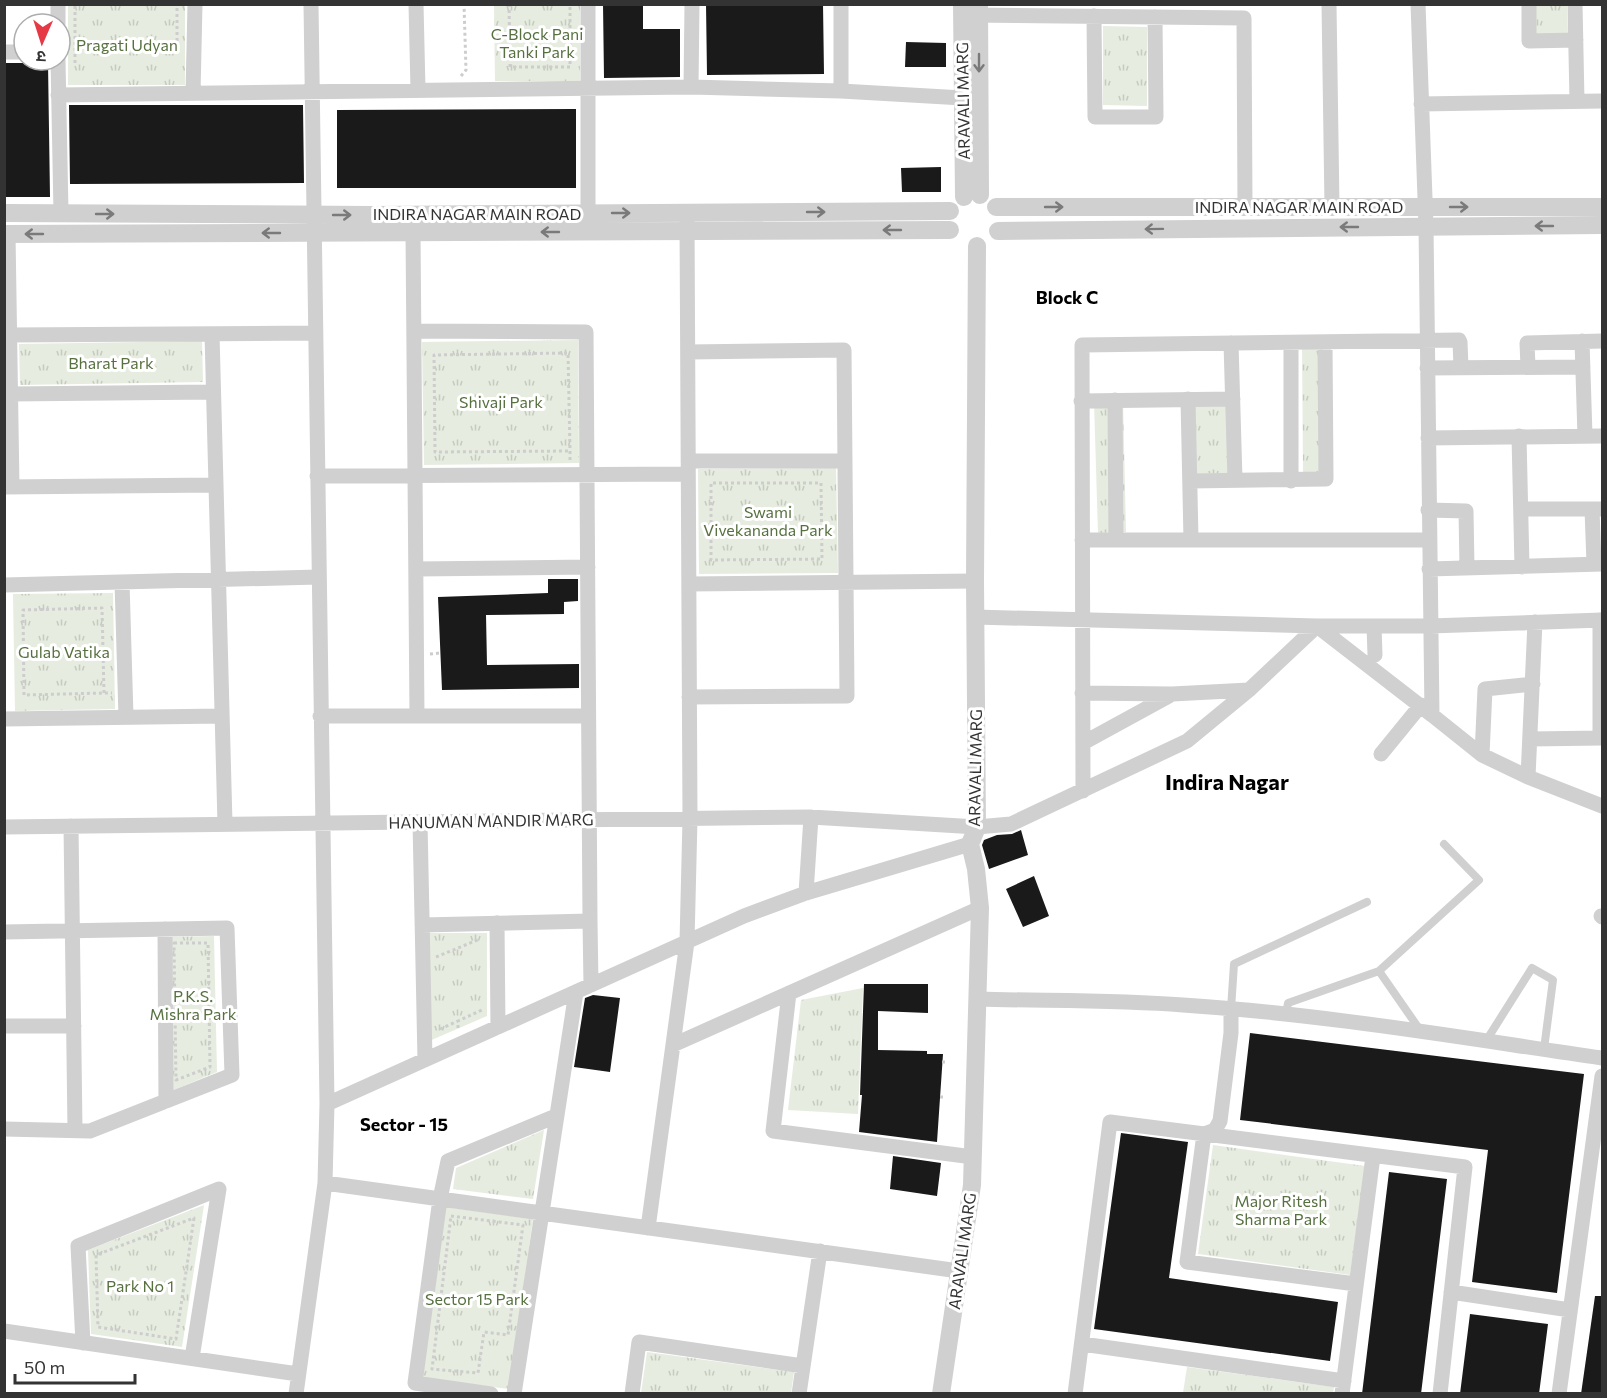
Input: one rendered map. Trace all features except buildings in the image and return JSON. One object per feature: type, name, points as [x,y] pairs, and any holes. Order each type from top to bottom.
[{"type":"street","points":[[193,93],[195,4]]},
{"type":"street","points":[[296,1394],[325,1183],[327,1104],[311,4]]},
{"type":"street","points":[[416,4],[418,90]]},
{"type":"street","points":[[588,4],[588,213]]},
{"type":"street","points":[[691,87],[692,4]]},
{"type":"street","points":[[840,91],[841,4]]},
{"type":"street","points":[[1329,4],[1332,207]]},
{"type":"street","points":[[1381,754],[1426,710],[1430,626],[1426,226],[1418,4]]},
{"type":"street","points":[[1529,4],[1529,41],[1576,40]]},
{"type":"street","points":[[1575,4],[1577,101]]},
{"type":"street","points":[[971,10],[1094,16],[1244,18],[1245,207]]},
{"type":"street","name":"ARAVALI MARG","points":[[971,10],[963,98],[972,196]]},
{"type":"street","name":"ARAVALI MARG","points":[[971,10],[972,196]]},
{"type":"street","points":[[1094,16],[1095,117],[1156,117],[1155,17]]},
{"type":"street","points":[[58,72],[61,213]]},
{"type":"street","points":[[58,95],[691,87],[840,91],[963,98]]},
{"type":"street","points":[[1421,104],[1602,101]]},
{"type":"street","points":[[972,196],[987,199],[996,207],[999,217],[998,231],[988,242],[977,246],[959,242],[950,230],[948,217],[953,205],[972,196]]},
{"type":"street","name":"INDIRA NAGAR MAIN ROAD","points":[[996,207],[1602,207]]},
{"type":"street","name":"INDIRA NAGAR MAIN ROAD","points":[[4,213],[61,213],[313,224],[413,232],[950,211]]},
{"type":"street","name":"INDIRA NAGAR MAIN ROAD","points":[[6,234],[588,213],[687,222],[950,230]]},
{"type":"street","points":[[648,1228],[687,942],[690,819],[687,222]]},
{"type":"street","name":"INDIRA NAGAR MAIN ROAD","points":[[998,231],[1602,225]]},
{"type":"street","points":[[413,232],[417,716]]},
{"type":"street","points":[[6,234],[10,394],[8,487],[216,485]]},
{"type":"street","name":"ARAVALI MARG","points":[[941,1394],[972,1185],[978,999],[980,908],[974,836],[977,246]]},
{"type":"street","points":[[414,331],[586,332],[591,985]]},
{"type":"street","points":[[9,335],[315,333]]},
{"type":"street","points":[[212,334],[225,824]]},
{"type":"street","points":[[1083,791],[1082,345],[1460,341],[1461,367]]},
{"type":"street","points":[[1582,341],[1585,436]]},
{"type":"street","points":[[1528,367],[1527,343],[1602,341]]},
{"type":"street","points":[[1190,481],[1326,479],[1328,476],[1324,342]]},
{"type":"street","points":[[1231,343],[1235,480]]},
{"type":"street","points":[[1291,343],[1291,481]]},
{"type":"street","points":[[688,352],[844,351],[847,696],[689,697]]},
{"type":"street","points":[[1427,368],[1583,367]]},
{"type":"street","points":[[10,394],[213,392]]},
{"type":"street","points":[[1188,399],[1191,540]]},
{"type":"street","points":[[1081,400],[1233,399]]},
{"type":"street","points":[[1115,400],[1116,540]]},
{"type":"street","points":[[1519,436],[1522,567]]},
{"type":"street","points":[[1428,438],[1602,436]]},
{"type":"street","points":[[317,476],[587,474],[688,467],[845,461]]},
{"type":"street","points":[[1429,568],[1598,564],[1597,509],[1521,509]]},
{"type":"street","points":[[1428,510],[1466,511],[1467,568]]},
{"type":"street","points":[[1082,540],[1428,540]]},
{"type":"street","points":[[416,569],[588,567]]},
{"type":"street","points":[[4,585],[318,577]]},
{"type":"street","points":[[689,584],[975,581]]},
{"type":"street","points":[[122,582],[126,717]]},
{"type":"street","points":[[975,617],[1317,626],[1430,626],[1601,620],[1601,738],[1530,739]]},
{"type":"street","points":[[1528,777],[1535,622]]},
{"type":"street","points":[[327,1104],[744,916],[1011,824],[1187,741],[1249,690],[1317,626]]},
{"type":"street","points":[[1317,626],[1482,755],[1528,777],[1602,806]]},
{"type":"street","points":[[1374,626],[1375,655]]},
{"type":"street","points":[[1482,755],[1485,689],[1533,684]]},
{"type":"street","points":[[1083,693],[1172,694],[1249,690]]},
{"type":"street","points":[[1083,743],[1172,694]]},
{"type":"street","points":[[4,705],[5,719],[222,716]]},
{"type":"street","points":[[320,716],[588,716]]},
{"type":"street","points":[[806,893],[811,817]]},
{"type":"street","name":"HANUMAN MANDIR MARG","points":[[4,826],[811,817],[974,836]]},
{"type":"street","points":[[420,822],[425,1060]]},
{"type":"street","points":[[71,826],[75,1130]]},
{"type":"street","points":[[673,1045],[980,908]]},
{"type":"street","points":[[422,925],[590,921]]},
{"type":"street","points":[[497,923],[498,1027]]},
{"type":"street","points":[[4,932],[227,928],[232,1075],[90,1131],[4,1129]]},
{"type":"street","points":[[165,929],[166,1101]]},
{"type":"street","points":[[513,1394],[576,992]]},
{"type":"street","points":[[789,993],[773,1131],[973,1157]]},
{"type":"street","points":[[978,999],[1181,1004],[1344,1020],[1602,1058]]},
{"type":"street","points":[[1204,1134],[1215,1130],[1220,1121],[1231,1033],[1231,1009]]},
{"type":"street","points":[[4,1026],[74,1026]]},
{"type":"street","points":[[1559,1394],[1570,1310],[1595,1180],[1602,1076]]},
{"type":"street","points":[[491,1394],[415,1383],[440,1199],[448,1161],[556,1116]]},
{"type":"street","points":[[1075,1394],[1110,1122],[1465,1167],[1440,1394]]},
{"type":"street","points":[[1204,1134],[1187,1262],[1356,1284]]},
{"type":"street","points":[[1082,1344],[1343,1387],[1373,1155]]},
{"type":"street","points":[[325,1183],[959,1271]]},
{"type":"street","points":[[83,1343],[78,1246],[219,1189],[192,1358]]},
{"type":"street","points":[[799,1394],[820,1251]]},
{"type":"street","points":[[1451,1292],[1570,1310]]},
{"type":"street","points":[[4,1331],[298,1374]]},
{"type":"street","points":[[632,1394],[639,1342],[803,1366]]},
{"type":"lane","points":[[1286,1014],[1288,1004],[1378,970],[1479,880],[1444,844]]},
{"type":"lane","points":[[1231,1009],[1234,964],[1367,902]]},
{"type":"lane","points":[[1486,1041],[1532,968],[1553,980],[1544,1049]]},
{"type":"lane","points":[[1378,970],[1421,1031]]},
{"type":"path","points":[[75,4],[75,68]]},
{"type":"path","points":[[177,4],[177,57]]},
{"type":"path","points":[[461,90],[460,77],[466,70],[464,4]]},
{"type":"path","points":[[509,4],[510,67],[570,67],[570,4]]},
{"type":"path","points":[[569,474],[570,451],[568,353],[434,355],[435,452],[570,451]]},
{"type":"path","points":[[711,483],[821,483],[822,560],[711,560],[711,525],[711,483]]},
{"type":"path","points":[[688,526],[711,525]]},
{"type":"path","points":[[104,693],[102,608],[23,610],[24,695],[126,693]]},
{"type":"path","points":[[434,957],[483,938]]},
{"type":"path","points":[[174,943],[208,943],[210,1067],[176,1080],[174,943]]},
{"type":"path","points":[[433,1032],[482,1010],[482,998]]},
{"type":"path","points":[[458,1021],[459,1044]]},
{"type":"path","points":[[451,1216],[524,1225],[508,1335],[484,1332],[478,1373],[432,1369],[451,1216]]},
{"type":"path","points":[[194,1218],[179,1317],[176,1339],[98,1327],[96,1255],[194,1218]]},
{"type":"green space","name":"Pragati Udyan","points":[[68,5],[185,5],[185,85],[68,85],[68,72],[72,72],[72,12],[68,12]]},
{"type":"green space","name":"C-Block Pani Tanki Park","points":[[494,5],[580,5],[580,81],[495,81]]},
{"type":"green space","points":[[1530,5],[1567,5],[1568,35],[1531,36]]},
{"type":"green space","points":[[1103,26],[1147,27],[1147,106],[1103,105]]},
{"type":"green space","name":"Shivaji Park","points":[[578,340],[579,463],[424,465],[422,342]]},
{"type":"green space","name":"Bharat Park","points":[[202,341],[203,382],[20,385],[19,344]]},
{"type":"green space","points":[[1331,343],[1333,472],[1303,472],[1302,344]]},
{"type":"green space","points":[[1233,400],[1235,473],[1194,474],[1193,401]]},
{"type":"green space","points":[[1123,401],[1126,532],[1098,533],[1094,402]]},
{"type":"green space","name":"Swami Vivekananda Park","points":[[836,468],[838,573],[699,574],[698,469]]},
{"type":"green space","name":"Gulab Vatika","points":[[113,593],[115,709],[15,711],[13,594]]},
{"type":"green space","points":[[428,933],[487,933],[487,1016],[427,1042]]},
{"type":"green space","name":"P.K.S. Mishra Park","points":[[214,936],[217,1072],[171,1091],[169,937]]},
{"type":"green space","points":[[863,988],[858,1114],[788,1110],[801,1000]]},
{"type":"green space","points":[[544,1130],[533,1199],[453,1189],[456,1168]]},
{"type":"green space","name":"Major Ritesh Sharma Park","points":[[1213,1145],[1365,1166],[1350,1275],[1198,1254]]},
{"type":"green space","name":"Park No 1","points":[[204,1205],[182,1347],[91,1334],[88,1250]]},
{"type":"green space","name":"Sector 15 Park","points":[[445,1207],[533,1219],[509,1389],[420,1378]]},
{"type":"green space","points":[[647,1352],[794,1372],[791,1393],[641,1393]]},
{"type":"green space","points":[[1187,1367],[1334,1387],[1333,1393],[1183,1393]]},
{"type":"district","name":"Block C","points":[[1067,298]]},
{"type":"district","name":"Indira Nagar","points":[[1227,782]]},
{"type":"district","name":"Sector - 15","points":[[404,1125]]}]
